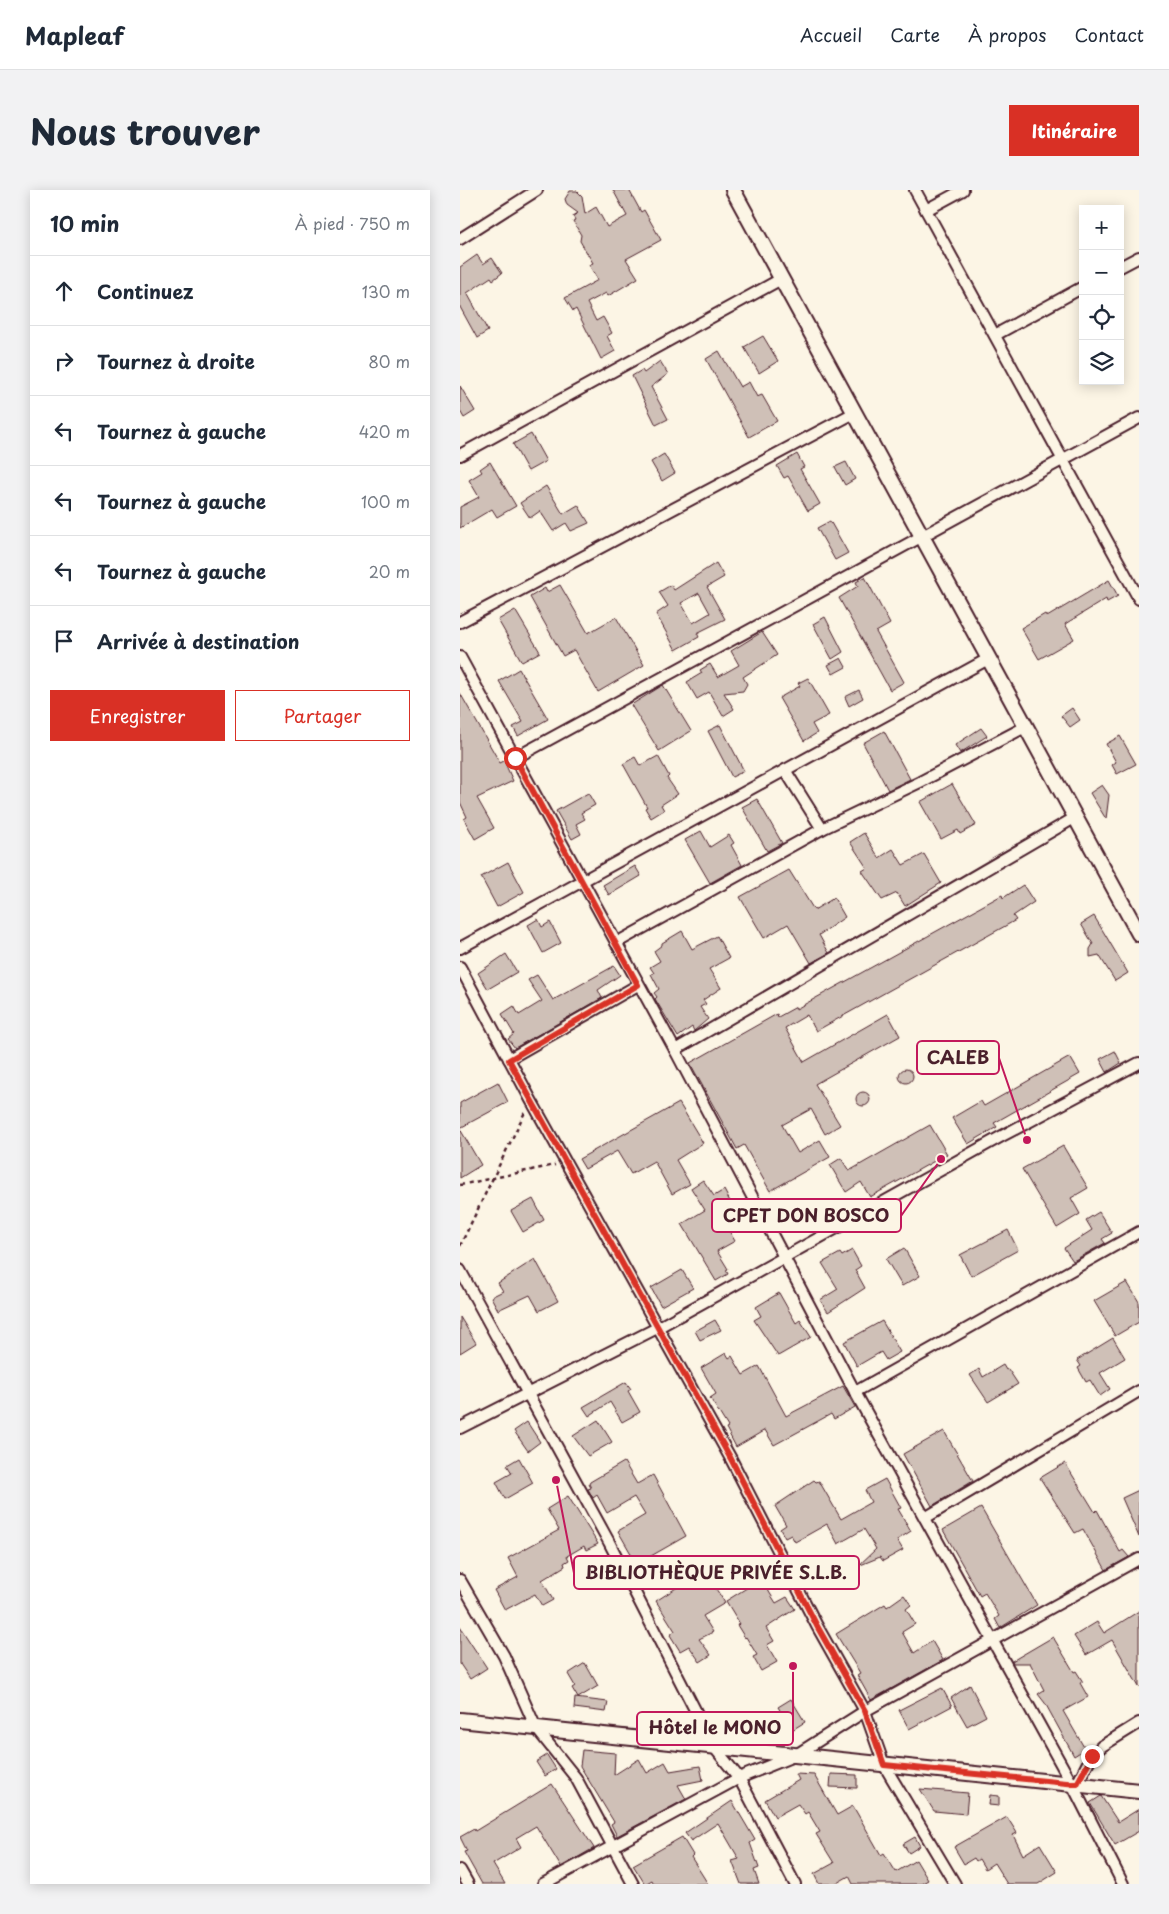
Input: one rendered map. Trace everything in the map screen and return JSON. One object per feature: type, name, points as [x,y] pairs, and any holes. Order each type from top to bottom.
[{"type":"street","points":[[460,239],[537,190]]},
{"type":"street","points":[[733,190],[988,659],[1076,817],[1134,914],[1139,934]]},
{"type":"street","points":[[915,190],[1063,459],[1136,587],[1139,599]]},
{"type":"street","points":[[926,210],[963,190]]},
{"type":"street","points":[[1124,265],[1139,257]]},
{"type":"street","points":[[460,455],[781,279]]},
{"type":"street","points":[[995,335],[1079,289]]},
{"type":"street","points":[[460,622],[854,413]]},
{"type":"street","points":[[515,758],[1139,418]]},
{"type":"street","points":[[460,657],[675,1050],[855,1392],[992,1642],[1074,1784],[1123,1884]]},
{"type":"street","points":[[460,948],[988,659]]},
{"type":"street","points":[[616,943],[822,829],[920,782],[1027,726]]},
{"type":"street","points":[[784,770],[822,829]]},
{"type":"street","points":[[675,1050],[1076,817]]},
{"type":"street","points":[[460,967],[531,1100],[659,1326],[817,1626],[865,1711],[884,1765],[955,1884]]},
{"type":"street","points":[[509,1060],[638,985]]},
{"type":"street","points":[[460,1428],[659,1326],[1139,1063]]},
{"type":"street","points":[[855,1392],[1139,1232]]},
{"type":"street","points":[[460,1270],[609,1542],[714,1747],[739,1778],[795,1884]]},
{"type":"street","points":[[925,1518],[1139,1391]]},
{"type":"street","points":[[543,1884],[739,1778],[796,1755],[865,1711],[1139,1559]]},
{"type":"street","points":[[460,1580],[504,1656],[536,1728],[576,1778],[633,1884]]},
{"type":"street","points":[[460,1720],[1139,1791]]},
{"type":"street","points":[[1074,1784],[1092,1756],[1102,1746],[1139,1723]]},
{"type":"street","points":[[460,1870],[468,1884]]},
{"type":"path","points":[[460,1246],[496,1176],[531,1100]]},
{"type":"path","points":[[460,1185],[566,1163]]},
{"type":"building","points":[[613,190],[629,190],[641,212],[644,210],[661,240],[626,259],[638,278],[608,296],[606,293],[587,303],[596,321],[603,317],[612,333],[607,336],[615,351],[601,359],[576,309],[573,311],[565,298],[598,280],[589,265],[593,263],[580,241],[581,235],[573,221],[575,220],[573,216],[578,213],[567,205],[565,199],[570,191],[577,191],[582,196],[585,214],[596,207],[607,227],[627,216]]},
{"type":"building","points":[[477,255],[483,264],[492,258],[502,273],[493,280],[491,277],[467,293],[488,331],[477,338],[460,307],[460,267]]},
{"type":"building","points":[[763,336],[778,361],[759,373],[744,347]]},
{"type":"building","points":[[719,351],[740,387],[749,382],[757,397],[762,395],[777,421],[749,437],[706,359]]},
{"type":"building","points":[[660,361],[668,374],[651,387],[668,419],[656,425],[632,376],[642,370],[644,373]]},
{"type":"building","points":[[460,386],[475,411],[464,418],[460,411]]},
{"type":"building","points":[[531,434],[546,461],[528,471],[513,444]]},
{"type":"building","points":[[664,454],[675,473],[662,481],[651,462]]},
{"type":"building","points":[[797,454],[804,467],[800,469],[820,504],[808,511],[788,476],[784,478],[777,466]]},
{"type":"building","points":[[490,462],[516,506],[497,517],[492,509],[460,528],[460,507],[479,497],[469,480],[482,472],[480,469]]},
{"type":"building","points":[[846,462],[855,479],[845,485],[835,467]]},
{"type":"building","points":[[546,486],[563,514],[578,505],[589,523],[571,531],[566,523],[553,531],[540,511],[530,518],[520,503]]},
{"type":"building","points":[[830,521],[848,553],[835,560],[817,528]]},
{"type":"building","points":[[716,563],[724,577],[707,587],[725,619],[697,633],[699,637],[676,650],[656,614],[668,606],[659,592],[671,585],[674,590]],"holes":[[[699,593],[710,613],[693,623],[681,603]]]},
{"type":"building","points":[[865,577],[890,624],[876,632],[904,682],[890,690],[839,598],[858,586],[856,582]]},
{"type":"building","points":[[1109,580],[1118,596],[1107,602],[1106,599],[1065,624],[1074,639],[1039,659],[1021,628],[1045,614],[1047,617]]},
{"type":"building","points":[[560,585],[588,633],[616,617],[644,665],[598,692],[574,650],[563,656],[530,597],[545,588],[547,592]]},
{"type":"building","points":[[515,610],[540,652],[522,662],[498,620]]},
{"type":"building","points":[[825,617],[843,652],[832,659],[813,624]]},
{"type":"building","points":[[762,632],[777,655],[743,677],[747,684],[743,691],[724,693],[734,709],[723,716],[709,692],[697,699],[687,682],[702,673],[700,670],[710,664],[718,677],[739,665],[731,651]]},
{"type":"building","points":[[841,658],[846,667],[833,674],[828,665]]},
{"type":"building","points":[[519,669],[548,719],[518,736],[513,727],[523,722],[499,681]]},
{"type":"building","points":[[808,678],[829,715],[812,724],[817,733],[804,741],[779,698],[800,686],[798,683]]},
{"type":"building","points":[[663,685],[691,731],[659,751],[631,705]]},
{"type":"building","points":[[859,690],[863,698],[849,706],[845,697]]},
{"type":"building","points":[[460,693],[500,763],[504,761],[513,781],[477,798],[494,828],[475,839],[464,819],[467,817],[460,802]]},
{"type":"building","points":[[1072,708],[1080,720],[1070,727],[1061,716]]},
{"type":"building","points":[[720,725],[744,771],[732,777],[708,731]]},
{"type":"building","points":[[981,728],[987,736],[960,753],[955,745]]},
{"type":"building","points":[[884,731],[910,779],[888,790],[863,743]]},
{"type":"building","points":[[1120,736],[1136,764],[1117,774],[1112,765],[1116,762],[1106,744]]},
{"type":"building","points":[[658,756],[669,776],[667,778],[678,794],[661,805],[664,810],[651,818],[645,808],[647,807],[623,764],[635,757],[640,766]]},
{"type":"building","points":[[952,784],[976,825],[960,834],[958,830],[941,839],[920,802]]},
{"type":"building","points":[[1102,785],[1109,795],[1106,819],[1090,793]]},
{"type":"building","points":[[588,793],[595,805],[581,813],[585,819],[576,824],[581,834],[572,839],[556,811]]},
{"type":"building","points":[[757,799],[782,843],[767,851],[742,807]]},
{"type":"building","points":[[701,831],[710,847],[729,835],[734,843],[731,845],[742,865],[710,883],[685,840]]},
{"type":"building","points":[[864,833],[879,858],[893,849],[903,865],[924,854],[941,883],[905,906],[897,893],[882,900],[862,871],[867,868],[850,842]]},
{"type":"building","points":[[508,862],[524,892],[497,907],[481,877]]},
{"type":"building","points":[[635,866],[641,876],[609,895],[603,885]]},
{"type":"building","points":[[789,870],[814,910],[834,898],[845,917],[819,935],[829,953],[811,963],[788,924],[764,938],[740,897]]},
{"type":"building","points":[[1023,885],[1034,902],[1013,916],[1016,920],[816,1031],[807,1015],[785,1028],[804,1062],[888,1014],[900,1036],[815,1084],[840,1125],[825,1134],[811,1109],[782,1125],[798,1153],[820,1140],[830,1157],[770,1191],[744,1145],[737,1149],[690,1063],[777,1014],[778,1017],[796,1007],[796,1009],[1002,895],[1003,898]]},
{"type":"building","points":[[1094,916],[1128,973],[1115,981],[1099,955],[1090,957],[1090,949],[1093,944],[1081,924]]},
{"type":"building","points":[[538,919],[542,927],[550,922],[561,943],[543,953],[528,925]]},
{"type":"building","points":[[682,931],[692,949],[717,936],[729,958],[709,969],[721,988],[703,1000],[706,1004],[700,1007],[708,1019],[694,1031],[692,1027],[678,1037],[655,999],[657,997],[654,993],[659,989],[651,974],[654,973],[650,967],[660,961],[654,951],[662,943]]},
{"type":"building","points":[[506,954],[517,972],[488,989],[478,973]]},
{"type":"building","points":[[614,966],[620,975],[598,990],[602,998],[515,1048],[508,1039],[514,1034],[502,1014],[514,1006],[519,1015],[542,1001],[528,980],[537,975],[553,1000]]},
{"type":"building","points":[[1115,1051],[1121,1063],[1107,1072],[1100,1059]]},
{"type":"building","points":[[1070,1057],[1080,1074],[994,1123],[997,1127],[968,1144],[952,1118],[981,1101],[984,1106]]},
{"type":"building","points":[[906,1069],[911,1071],[913,1076],[911,1081],[906,1083],[901,1081],[899,1076],[901,1071]]},
{"type":"building","points":[[498,1082],[508,1102],[460,1128],[460,1103]]},
{"type":"building","points":[[863,1092],[868,1094],[870,1099],[868,1104],[863,1106],[858,1104],[856,1099],[858,1094]]},
{"type":"building","points":[[679,1103],[703,1143],[676,1160],[690,1184],[672,1194],[654,1161],[631,1174],[617,1151],[585,1169],[579,1159]]},
{"type":"building","points":[[930,1125],[947,1154],[870,1197],[861,1182],[846,1192],[830,1165],[841,1158],[849,1171]]},
{"type":"building","points":[[460,1129],[481,1165],[460,1178]]},
{"type":"building","points":[[1063,1146],[1088,1188],[1071,1198],[1080,1214],[1057,1228],[1022,1169]]},
{"type":"building","points":[[703,1180],[714,1196],[724,1190],[736,1213],[723,1221],[735,1241],[717,1251],[728,1269],[726,1270],[728,1274],[716,1281],[682,1224],[705,1210],[691,1188]]},
{"type":"building","points":[[533,1199],[544,1220],[523,1232],[511,1211]]},
{"type":"building","points":[[1099,1212],[1112,1233],[1102,1239],[1105,1243],[1073,1261],[1064,1248],[1092,1230],[1086,1220]]},
{"type":"building","points":[[1008,1230],[1018,1250],[971,1276],[960,1255]]},
{"type":"building","points":[[904,1248],[920,1276],[902,1286],[886,1259]]},
{"type":"building","points":[[852,1250],[861,1266],[855,1270],[865,1288],[828,1312],[820,1300],[838,1289],[822,1263],[840,1253],[842,1256]]},
{"type":"building","points":[[535,1259],[558,1301],[539,1311],[530,1295],[498,1310],[491,1297],[503,1291],[498,1283]]},
{"type":"building","points":[[682,1270],[693,1288],[661,1306],[651,1288]]},
{"type":"building","points":[[1127,1282],[1139,1302],[1139,1322],[1115,1336],[1094,1301]]},
{"type":"building","points":[[779,1293],[796,1323],[800,1320],[811,1337],[778,1356],[754,1320],[761,1316],[756,1307]]},
{"type":"building","points":[[460,1317],[476,1343],[460,1353]]},
{"type":"building","points":[[715,1320],[721,1330],[700,1340],[695,1331]]},
{"type":"building","points":[[882,1321],[900,1352],[886,1360],[881,1352],[857,1366],[844,1342]]},
{"type":"building","points":[[1113,1338],[1125,1358],[1100,1373],[1110,1389],[1100,1396],[1090,1380],[1086,1382],[1078,1368],[1081,1366],[1077,1360]]},
{"type":"building","points":[[726,1353],[729,1358],[732,1356],[743,1375],[759,1366],[786,1416],[843,1386],[855,1407],[834,1419],[831,1414],[774,1445],[765,1430],[736,1447],[726,1428],[728,1427],[710,1398],[716,1394],[701,1368]]},
{"type":"building","points":[[1003,1365],[1018,1384],[988,1402],[970,1375],[979,1369],[983,1377]]},
{"type":"building","points":[[626,1382],[631,1389],[628,1391],[640,1412],[622,1422],[610,1402],[589,1416],[583,1407]]},
{"type":"building","points":[[598,1420],[612,1442],[588,1456],[573,1436]]},
{"type":"building","points":[[527,1422],[540,1442],[528,1451],[514,1431]]},
{"type":"building","points":[[944,1431],[973,1481],[932,1506],[903,1454]]},
{"type":"building","points":[[519,1458],[533,1483],[505,1499],[496,1482],[512,1473],[507,1465]]},
{"type":"building","points":[[624,1462],[637,1484],[653,1475],[686,1536],[637,1564],[618,1531],[645,1515],[634,1497],[607,1513],[597,1495],[593,1498],[588,1489],[591,1488],[590,1482]]},
{"type":"building","points":[[1065,1463],[1095,1512],[1097,1510],[1120,1552],[1123,1550],[1129,1557],[1106,1570],[1083,1529],[1075,1533],[1040,1478]]},
{"type":"building","points":[[885,1479],[901,1508],[898,1509],[911,1531],[897,1540],[903,1550],[883,1561],[880,1557],[858,1566],[876,1549],[864,1529],[838,1544],[827,1524],[795,1542],[791,1535],[785,1538],[780,1529],[786,1525],[775,1506],[814,1480],[816,1482],[819,1481],[841,1519],[871,1502],[865,1490]]},
{"type":"building","points":[[1139,1490],[1139,1537],[1122,1498]]},
{"type":"building","points":[[568,1496],[598,1544],[586,1550],[584,1546],[567,1556],[569,1560],[564,1563],[565,1566],[542,1580],[553,1600],[542,1606],[535,1594],[505,1610],[494,1590],[518,1577],[508,1558],[559,1530],[547,1509]]},
{"type":"building","points":[[981,1508],[1037,1605],[1000,1628],[995,1619],[999,1616],[985,1593],[980,1596],[943,1530]]},
{"type":"building","points":[[704,1570],[725,1603],[703,1616],[713,1632],[699,1639],[711,1655],[700,1662],[689,1646],[680,1651],[670,1635],[675,1631],[656,1601]]},
{"type":"building","points":[[761,1579],[776,1603],[787,1597],[795,1609],[766,1628],[774,1641],[767,1645],[777,1662],[761,1671],[753,1657],[757,1655],[737,1625],[740,1624],[726,1601]]},
{"type":"building","points":[[904,1595],[911,1605],[906,1609],[915,1624],[902,1632],[914,1653],[932,1641],[943,1660],[871,1700],[857,1675],[860,1673],[836,1634],[885,1604],[887,1607]]},
{"type":"building","points":[[1139,1611],[1139,1687],[1112,1640],[1086,1655],[1074,1636],[1097,1622],[1104,1633]]},
{"type":"building","points":[[460,1627],[487,1668],[470,1679],[460,1664]]},
{"type":"building","points":[[1053,1637],[1074,1672],[1076,1671],[1083,1682],[1080,1683],[1088,1697],[1063,1711],[1085,1749],[1074,1756],[1045,1703],[1038,1694],[1044,1690],[1030,1663],[1013,1663],[1012,1661]]},
{"type":"building","points":[[585,1663],[598,1686],[578,1698],[572,1688],[575,1686],[568,1674]]},
{"type":"building","points":[[970,1685],[986,1716],[967,1726],[951,1698]]},
{"type":"building","points":[[942,1688],[952,1706],[909,1729],[899,1710]]},
{"type":"building","points":[[575,1698],[608,1702],[606,1712],[574,1708]]},
{"type":"building","points":[[791,1699],[805,1722],[792,1730],[778,1707]]},
{"type":"building","points":[[582,1750],[615,1753],[614,1775],[639,1759],[647,1773],[665,1762],[670,1771],[700,1766],[703,1780],[678,1785],[686,1799],[617,1836],[611,1824],[614,1822],[580,1766]]},
{"type":"building","points":[[547,1755],[556,1769],[545,1776],[536,1762]]},
{"type":"building","points":[[796,1774],[814,1775],[837,1815],[853,1806],[881,1855],[884,1853],[896,1872],[916,1860],[928,1880],[921,1884],[853,1884],[849,1876],[835,1884],[819,1884],[814,1874],[834,1863],[816,1834],[820,1832],[808,1812],[805,1814],[798,1804],[775,1817],[765,1800],[799,1780]]},
{"type":"building","points":[[831,1774],[857,1775],[857,1788],[830,1787]]},
{"type":"building","points":[[552,1784],[594,1848],[561,1867],[536,1826],[516,1838],[521,1847],[493,1864],[505,1884],[482,1884],[464,1852],[467,1851],[460,1837],[474,1829],[475,1831]]},
{"type":"building","points":[[920,1789],[968,1793],[966,1814],[934,1811]]},
{"type":"building","points":[[990,1795],[999,1796],[999,1806],[989,1805]]},
{"type":"building","points":[[1101,1796],[1118,1822],[1139,1809],[1139,1831],[1115,1845],[1090,1803]]},
{"type":"building","points":[[732,1801],[755,1840],[750,1843],[759,1868],[754,1870],[759,1884],[741,1884],[732,1861],[739,1859],[718,1823],[691,1841],[685,1833]]},
{"type":"building","points":[[1007,1817],[1017,1833],[1013,1835],[1023,1855],[1040,1844],[1057,1872],[1038,1884],[1007,1884],[994,1863],[985,1869],[979,1859],[976,1861],[974,1858],[964,1864],[954,1847]]},
{"type":"building","points":[[682,1837],[693,1855],[691,1857],[708,1884],[654,1884],[652,1880],[645,1884],[633,1865]]},
{"type":"building","points":[[915,1837],[920,1846],[909,1853],[903,1844]]},
{"type":"place","name":"CALEB","points":[[1027,1140]]},
{"type":"place","name":"CPET DON BOSCO","points":[[941,1159]]},
{"type":"place","name":"BIBLIOTHÈQUE PRIVÉE S.L.B.","points":[[556,1480]]},
{"type":"place","name":"Hôtel le MONO","points":[[793,1666]]},
{"type":"route","points":[[515,758],[638,985],[509,1060],[659,1326],[731,1459],[817,1626],[865,1711],[884,1765],[1077,1784],[1092,1756]]}]
